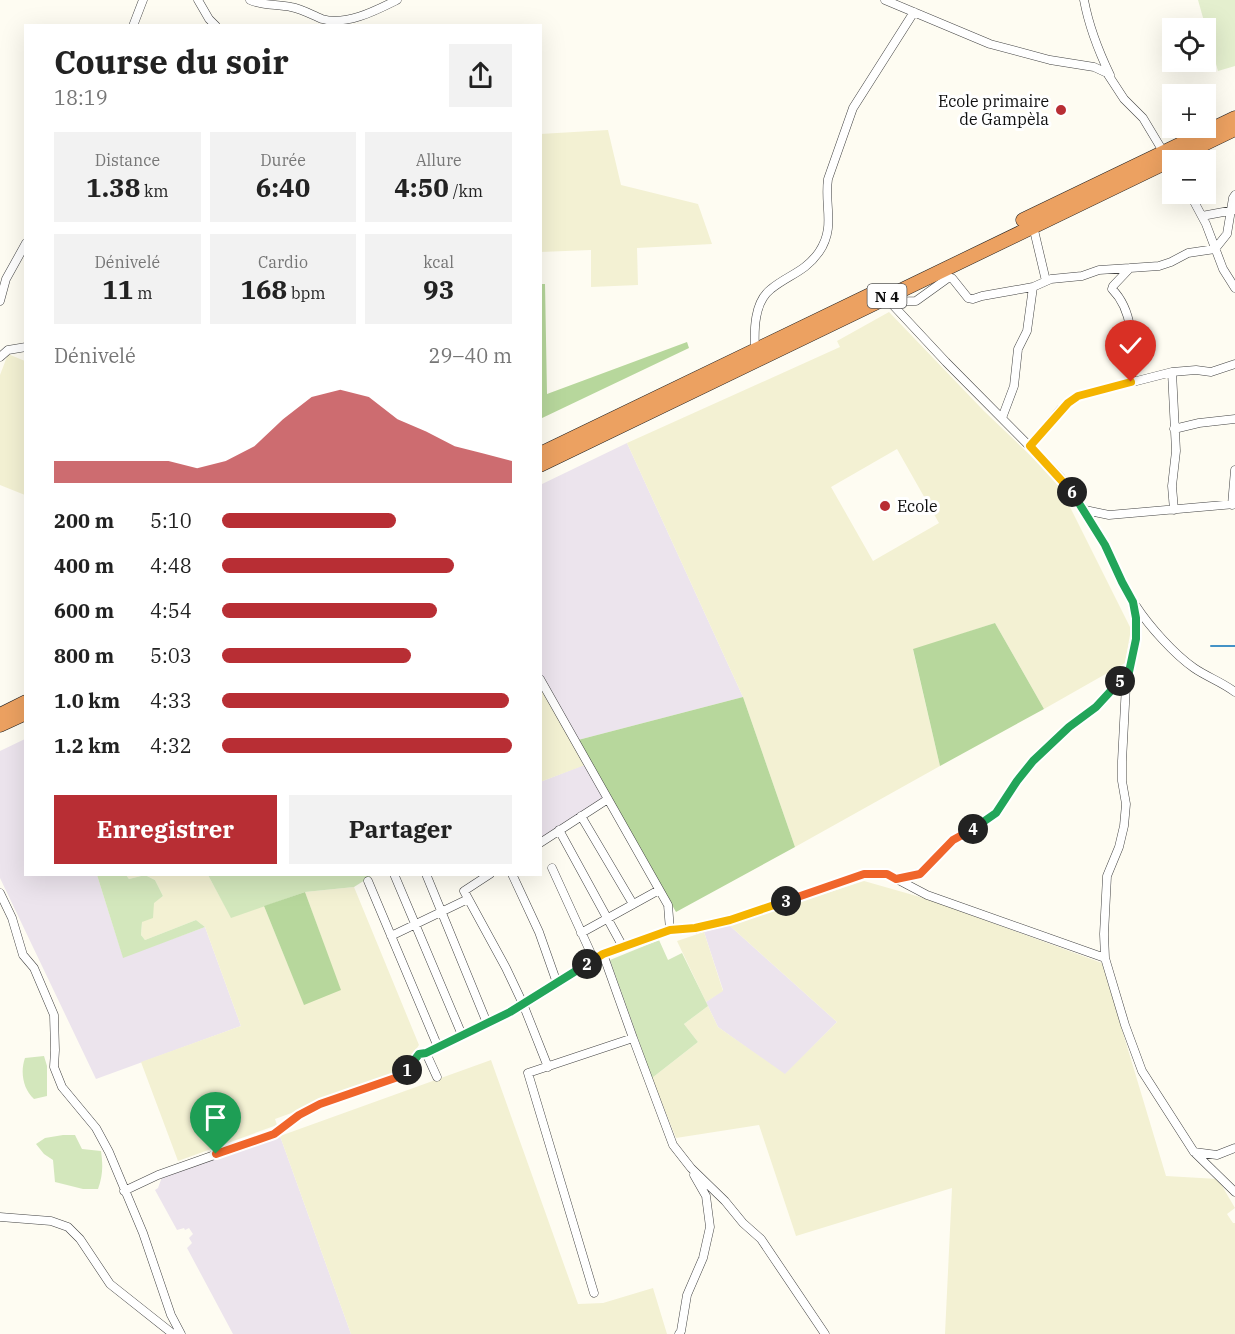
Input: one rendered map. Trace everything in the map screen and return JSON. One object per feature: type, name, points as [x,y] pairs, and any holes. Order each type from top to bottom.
[{"type":"highway","name":"N 4","points":[[1170,150],[1235,118]]},
{"type":"highway","name":"N 4","points":[[1195,150],[1235,129]]},
{"type":"highway","name":"N 4","points":[[542,453],[1162,154]]},
{"type":"highway","name":"N 4","points":[[542,464],[887,300],[1033,226],[1162,166]]},
{"type":"highway","points":[[0,715],[24,703]]},
{"type":"highway","points":[[0,725],[24,714]]},
{"type":"street","points":[[134,24],[143,0]]},
{"type":"street","points":[[198,0],[214,24]]},
{"type":"street","points":[[250,0],[258,4],[292,7],[332,21],[347,20],[397,0]]},
{"type":"street","points":[[885,0],[990,44],[1050,60],[1094,67],[1111,77]]},
{"type":"street","points":[[1084,0],[1096,46],[1111,77],[1124,99],[1143,118],[1162,150]]},
{"type":"street","points":[[756,350],[754,330],[758,310],[764,297],[771,289],[803,270],[819,251],[828,232],[830,216],[826,189],[828,179],[853,108],[914,12]]},
{"type":"street","points":[[887,300],[916,301],[948,278],[952,278],[968,298],[973,299],[1033,287],[1046,281],[1082,276],[1099,270],[1159,266],[1188,253],[1215,249],[1227,234],[1235,195]]},
{"type":"street","points":[[1195,204],[1223,269],[1235,288]]},
{"type":"street","points":[[1202,216],[1233,210]]},
{"type":"street","points":[[1033,226],[1046,281]]},
{"type":"street","points":[[0,301],[6,279],[24,247]]},
{"type":"street","points":[[1130,268],[1113,285],[1112,289],[1123,303],[1128,318],[1132,343],[1131,382]]},
{"type":"street","points":[[1002,418],[1014,386],[1018,349],[1026,331],[1033,287]]},
{"type":"street","points":[[887,300],[1061,478],[1085,510],[1122,582],[1147,623],[1194,668],[1222,682],[1235,692]]},
{"type":"street","points":[[0,357],[8,350],[24,347]]},
{"type":"street","points":[[1030,446],[1068,403],[1078,396],[1172,372],[1196,370],[1210,372],[1235,364]]},
{"type":"street","points":[[1172,372],[1176,450],[1172,486],[1174,510]]},
{"type":"street","points":[[1174,429],[1199,423],[1235,419]]},
{"type":"street","points":[[1085,510],[1109,515],[1233,505],[1235,470]]},
{"type":"street","points":[[1133,602],[1136,639],[1126,685],[1122,761],[1122,781],[1126,804],[1125,826],[1119,848],[1107,876],[1105,958],[1125,1025],[1142,1071],[1194,1152],[1235,1192]]},
{"type":"street","points":[[896,879],[920,874],[953,840],[996,813],[1033,761],[1069,727],[1096,707],[1129,672]]},
{"type":"street","points":[[542,684],[668,905],[670,930]]},
{"type":"street","points":[[542,842],[608,799]]},
{"type":"street","points":[[581,816],[633,904]]},
{"type":"street","points":[[559,830],[623,947]]},
{"type":"street","points":[[552,868],[594,960]]},
{"type":"street","points":[[124,1191],[158,1175],[274,1134],[299,1115],[320,1104],[398,1077],[419,1054],[426,1053],[523,1004],[603,954],[670,930],[695,928],[730,920],[864,874],[887,874],[927,896],[1105,958]]},
{"type":"street","points":[[395,876],[462,1035]]},
{"type":"street","points":[[427,876],[487,1023]]},
{"type":"street","points":[[487,876],[464,891],[506,968],[548,1066]]},
{"type":"street","points":[[513,876],[539,932],[557,983]]},
{"type":"street","points":[[368,881],[438,1047]]},
{"type":"street","points":[[581,933],[659,890]]},
{"type":"street","points":[[0,893],[12,918],[23,955],[34,968],[54,1015],[54,1067],[62,1087],[96,1128],[109,1152],[143,1233],[171,1315],[181,1334]]},
{"type":"street","points":[[391,936],[468,899]]},
{"type":"street","points":[[603,954],[673,1145],[691,1168],[761,1239],[825,1334]]},
{"type":"street","points":[[594,1293],[528,1073],[633,1038]]},
{"type":"street","points":[[426,1053],[437,1077]]},
{"type":"street","points":[[1194,1152],[1217,1155],[1235,1148]]},
{"type":"street","points":[[679,1334],[687,1295],[703,1258],[710,1227],[706,1196],[691,1168]]},
{"type":"street","points":[[0,1217],[51,1221],[68,1227],[80,1239],[110,1284],[173,1334]]},
{"type":"shaded area","points":[[608,130],[621,185],[698,204],[712,244],[637,248],[638,285],[591,287],[591,250],[542,252],[542,134]]},
{"type":"shaded area","points":[[889,312],[984,411],[1057,481],[1131,629],[1125,663],[1044,709],[995,623],[913,650],[940,766],[795,847],[743,697],[627,443],[840,347],[837,341]],"holes":[[[897,449],[939,523],[873,561],[831,487]]]},
{"type":"shaded area","points":[[8,354],[24,361],[24,495],[0,485],[0,375]]},
{"type":"shaded area","points":[[627,443],[743,697],[578,740],[542,676],[542,484]]},
{"type":"shaded area","points":[[542,690],[585,765],[542,781]]},
{"type":"shaded area","points":[[24,739],[24,876],[97,876],[123,957],[205,927],[241,1026],[96,1079],[0,878],[0,751]]},
{"type":"shaded area","points":[[586,764],[605,798],[542,838],[542,781]]},
{"type":"shaded area","points":[[147,876],[209,876],[231,917],[264,906],[304,1004],[340,989],[305,892],[354,887],[419,1045],[402,1070],[379,1081],[275,1119],[277,1125],[178,1161],[141,1062],[241,1026],[205,927],[196,920],[145,940],[141,935],[142,922],[153,903],[163,896],[155,880]]},
{"type":"shaded area","points":[[864,881],[927,899],[1102,963],[1166,1176],[1218,1179],[1235,1208],[1227,1214],[1235,1223],[1235,1334],[945,1334],[952,1188],[796,1236],[759,1125],[676,1138],[652,1078],[698,1042],[684,1024],[708,1006],[718,1027],[785,1074],[837,1022],[729,925]]},
{"type":"shaded area","points":[[729,925],[837,1022],[785,1075],[718,1027],[706,1002],[723,990],[704,932]]},
{"type":"shaded area","points":[[704,932],[723,991],[706,1002],[677,941]]},
{"type":"shaded area","points":[[491,1060],[578,1304],[603,1303],[653,1288],[667,1334],[351,1334],[280,1136]]},
{"type":"shaded area","points":[[280,1136],[351,1334],[233,1334],[187,1248],[192,1243],[189,1238],[193,1234],[189,1228],[177,1230],[155,1190],[162,1177]]},
{"type":"green space","points":[[1198,0],[1235,0],[1235,66],[1218,71],[1216,18],[1203,18]]},
{"type":"green space","points":[[542,284],[545,284],[547,394],[687,342],[689,348],[542,418]]},
{"type":"green space","points":[[995,623],[1044,709],[940,766],[913,649]]},
{"type":"green space","points":[[743,697],[795,847],[676,912],[578,740]]},
{"type":"green space","points":[[97,876],[127,876],[129,879],[147,876],[155,880],[163,896],[154,903],[153,918],[142,922],[141,935],[145,940],[196,920],[205,927],[123,958]]},
{"type":"green space","points":[[209,876],[371,876],[354,887],[305,892],[231,918]]},
{"type":"green space","points":[[305,892],[341,990],[304,1005],[264,906]]},
{"type":"green space","points":[[659,940],[668,960],[682,953],[708,1006],[684,1024],[698,1042],[652,1078],[610,960]]},
{"type":"green space","points":[[44,1056],[47,1066],[47,1096],[34,1099],[25,1085],[23,1074],[25,1058]]},
{"type":"green space","points":[[75,1135],[82,1149],[101,1151],[102,1170],[98,1189],[83,1189],[55,1182],[53,1160],[36,1144],[45,1138]]},
{"type":"waterway","points":[[1211,646],[1235,646]]},
{"type":"place","name":"Ecole primaire de Gampèla","points":[[1061,110]]},
{"type":"place","name":"Ecole","points":[[885,506]]},
{"type":"route","points":[[216,1154],[274,1134],[299,1115],[320,1104],[398,1077],[419,1054],[426,1053],[510,1012],[603,954],[670,930],[695,928],[730,920],[864,874],[887,874],[896,879],[920,874],[953,840],[996,813],[1033,761],[1069,727],[1096,707],[1129,672],[1136,639],[1133,602],[1105,545],[1079,501],[1061,478],[1030,446],[1061,409],[1078,396],[1131,382]]}]
